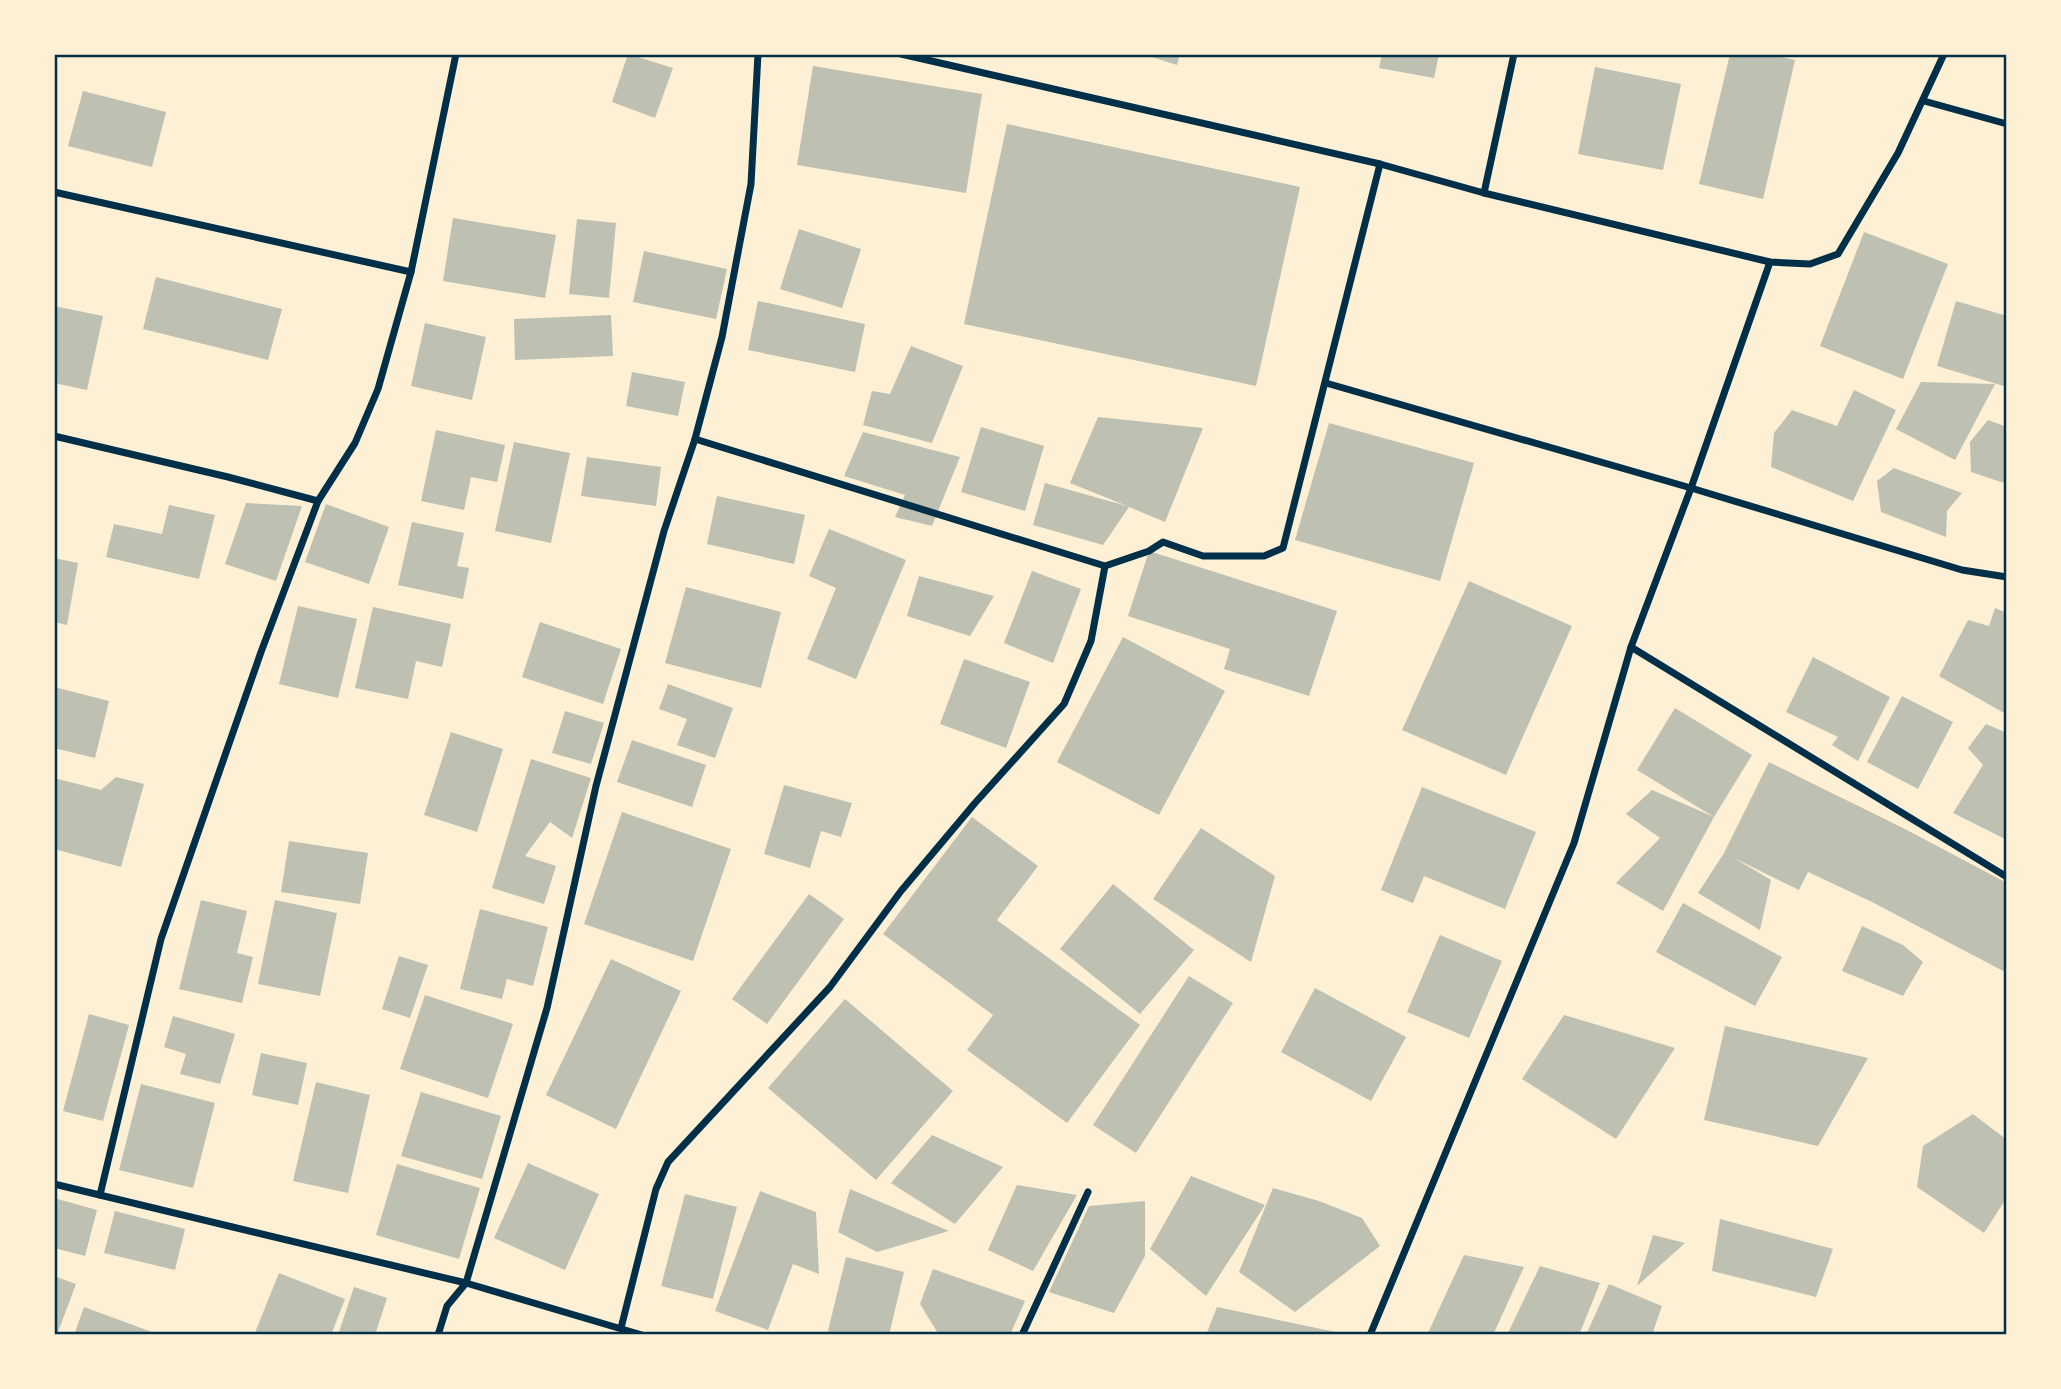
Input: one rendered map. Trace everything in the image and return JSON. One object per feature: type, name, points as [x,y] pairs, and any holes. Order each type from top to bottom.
[{"type":"street","points":[[100,1195],[161,939],[261,652],[318,501],[355,443],[378,389],[411,272],[456,54]]},
{"type":"street","points":[[438,1335],[447,1306],[466,1283],[547,1008],[599,772],[664,531],[695,439],[722,337],[751,184],[758,54]]},
{"type":"street","points":[[901,54],[1380,164],[1484,193],[1770,262],[1810,264],[1838,254],[1898,153],[1944,54]]},
{"type":"street","points":[[1484,193],[1514,54]]},
{"type":"street","points":[[1924,101],[2007,124]]},
{"type":"street","points":[[695,439],[1105,566],[1149,551],[1163,542],[1203,556],[1264,556],[1283,548],[1380,164]]},
{"type":"street","points":[[54,192],[411,272]]},
{"type":"street","points":[[1370,1335],[1574,843],[1631,647],[1691,488],[1770,262]]},
{"type":"street","points":[[1326,383],[1691,488],[1962,570],[2007,577]]},
{"type":"street","points":[[54,436],[318,501]]},
{"type":"street","points":[[621,1328],[656,1189],[668,1162],[830,987],[901,891],[1064,704],[1091,642],[1105,566]]},
{"type":"street","points":[[1631,647],[2007,877]]},
{"type":"street","points":[[54,1184],[466,1283],[642,1335]]},
{"type":"street","points":[[1022,1335],[1088,1192]]},
{"type":"building","points":[[628,54],[673,68],[655,118],[612,102]]},
{"type":"building","points":[[1142,54],[1180,54],[1177,65]]},
{"type":"building","points":[[1382,54],[1439,54],[1434,78],[1379,68]]},
{"type":"building","points":[[1730,54],[1767,54],[1795,60],[1763,199],[1699,184]]},
{"type":"building","points":[[813,66],[982,94],[966,193],[797,165]]},
{"type":"building","points":[[1595,67],[1681,84],[1663,170],[1578,154]]},
{"type":"building","points":[[83,91],[166,112],[152,167],[68,146]]},
{"type":"building","points":[[1007,124],[1300,187],[1256,386],[964,324]]},
{"type":"building","points":[[453,218],[556,235],[545,298],[443,281]]},
{"type":"building","points":[[577,219],[616,223],[609,298],[569,294]]},
{"type":"building","points":[[799,229],[861,249],[842,308],[780,289]]},
{"type":"building","points":[[1864,232],[1948,264],[1903,379],[1820,346]]},
{"type":"building","points":[[644,251],[727,269],[716,319],[633,302]]},
{"type":"building","points":[[156,277],[282,309],[268,360],[143,329]]},
{"type":"building","points":[[758,301],[865,324],[855,372],[748,350]]},
{"type":"building","points":[[1956,301],[2007,316],[2007,387],[1937,366]]},
{"type":"building","points":[[54,306],[103,316],[87,390],[54,383]]},
{"type":"building","points":[[611,315],[613,356],[515,360],[514,319]]},
{"type":"building","points":[[425,323],[486,337],[472,400],[411,386]]},
{"type":"building","points":[[911,346],[963,366],[932,443],[863,425],[872,391],[890,394]]},
{"type":"building","points":[[632,372],[685,382],[678,416],[626,406]]},
{"type":"building","points":[[1921,382],[1995,384],[1955,460],[1896,429]]},
{"type":"building","points":[[1854,390],[1896,410],[1853,501],[1771,467],[1774,433],[1792,410],[1837,426]]},
{"type":"building","points":[[1098,417],[1203,428],[1165,522],[1129,507],[1103,545],[1033,525],[1045,483],[1127,506],[1070,483]]},
{"type":"building","points":[[1988,420],[2007,427],[2007,484],[1971,472],[1970,442]]},
{"type":"building","points":[[1329,423],[1474,463],[1440,581],[1295,540]]},
{"type":"building","points":[[981,427],[1044,446],[1025,511],[961,492]]},
{"type":"building","points":[[436,430],[505,445],[497,482],[471,477],[464,510],[421,501]]},
{"type":"building","points":[[863,432],[960,457],[932,526],[895,517],[905,495],[844,476]]},
{"type":"building","points":[[514,442],[570,453],[551,543],[495,531]]},
{"type":"building","points":[[587,457],[661,467],[656,506],[581,496]]},
{"type":"building","points":[[1894,468],[1962,493],[1947,511],[1946,537],[1881,512],[1877,481]]},
{"type":"building","points":[[717,496],[805,515],[794,564],[707,544]]},
{"type":"building","points":[[246,503],[302,506],[276,581],[225,564]]},
{"type":"building","points":[[326,504],[389,527],[369,584],[305,562]]},
{"type":"building","points":[[169,505],[215,515],[199,579],[106,557],[114,524],[162,534]]},
{"type":"building","points":[[412,522],[464,533],[457,566],[469,568],[463,599],[398,585]]},
{"type":"building","points":[[829,529],[906,560],[856,679],[807,659],[836,588],[809,576]]},
{"type":"building","points":[[1149,551],[1337,611],[1309,696],[1224,669],[1230,649],[1128,616]]},
{"type":"building","points":[[54,558],[78,563],[67,625],[54,622]]},
{"type":"building","points":[[1032,571],[1081,589],[1053,663],[1004,643]]},
{"type":"building","points":[[919,576],[994,596],[970,636],[907,616]]},
{"type":"building","points":[[1469,581],[1572,626],[1506,775],[1402,730]]},
{"type":"building","points":[[686,587],[781,612],[761,688],[665,663]]},
{"type":"building","points":[[298,606],[357,619],[338,698],[279,684]]},
{"type":"building","points":[[373,607],[451,624],[442,667],[416,661],[408,699],[355,688]]},
{"type":"building","points":[[1995,608],[2007,613],[2007,709],[2004,713],[1939,676],[1968,620],[1989,626]]},
{"type":"building","points":[[540,622],[621,649],[603,704],[522,677]]},
{"type":"building","points":[[1123,637],[1225,691],[1159,815],[1057,762]]},
{"type":"building","points":[[1813,657],[1890,697],[1858,761],[1832,745],[1838,737],[1786,712]]},
{"type":"building","points":[[964,659],[1030,682],[1006,748],[940,724]]},
{"type":"building","points":[[668,684],[733,708],[715,758],[677,745],[687,719],[659,709]]},
{"type":"building","points":[[54,687],[109,701],[95,758],[54,748]]},
{"type":"building","points":[[1902,696],[1953,722],[1918,789],[1867,762]]},
{"type":"building","points":[[1675,708],[1752,755],[1714,817],[1637,770]]},
{"type":"building","points":[[565,711],[604,723],[591,764],[552,753]]},
{"type":"building","points":[[1986,724],[2007,733],[2007,840],[1953,813],[1983,765],[1968,748]]},
{"type":"building","points":[[451,732],[503,749],[477,832],[424,815]]},
{"type":"building","points":[[632,740],[706,765],[692,807],[617,782]]},
{"type":"building","points":[[531,759],[591,778],[572,838],[550,822],[525,856],[556,866],[544,904],[492,888]]},
{"type":"building","points":[[1769,762],[2007,883],[2007,973],[1870,901],[1808,872],[1799,890],[1734,858],[1771,880],[1760,930],[1698,893],[1724,853]]},
{"type":"building","points":[[116,777],[144,784],[121,867],[54,849],[54,778],[101,790]]},
{"type":"building","points":[[784,785],[852,803],[841,837],[821,831],[810,868],[764,854]]},
{"type":"building","points":[[1422,787],[1536,832],[1505,909],[1424,876],[1413,903],[1381,890]]},
{"type":"building","points":[[1652,790],[1714,817],[1663,911],[1616,883],[1660,838],[1626,814]]},
{"type":"building","points":[[622,812],[731,849],[693,961],[584,924]]},
{"type":"building","points":[[972,817],[1038,866],[997,920],[1140,1025],[1067,1123],[967,1050],[993,1015],[883,934]]},
{"type":"building","points":[[1201,828],[1275,876],[1251,962],[1153,899]]},
{"type":"building","points":[[289,841],[368,853],[360,904],[281,892]]},
{"type":"building","points":[[1113,884],[1194,950],[1140,1014],[1060,949]]},
{"type":"building","points":[[809,894],[844,919],[767,1024],[732,999]]},
{"type":"building","points":[[201,900],[247,911],[237,953],[253,957],[242,1003],[179,989]]},
{"type":"building","points":[[275,900],[337,913],[320,996],[258,984]]},
{"type":"building","points":[[1683,903],[1782,957],[1755,1006],[1656,952]]},
{"type":"building","points":[[480,909],[548,927],[533,986],[507,979],[502,999],[460,989]]},
{"type":"building","points":[[1862,926],[1903,945],[1923,962],[1903,996],[1842,971]]},
{"type":"building","points":[[1440,935],[1502,961],[1469,1038],[1407,1012]]},
{"type":"building","points":[[399,956],[428,965],[410,1018],[382,1009]]},
{"type":"building","points":[[611,959],[681,991],[616,1129],[546,1095]]},
{"type":"building","points":[[1189,976],[1233,1003],[1136,1153],[1093,1125]]},
{"type":"building","points":[[1315,988],[1406,1037],[1371,1101],[1281,1052]]},
{"type":"building","points":[[425,995],[513,1024],[488,1098],[400,1069]]},
{"type":"building","points":[[845,999],[953,1091],[876,1180],[768,1088]]},
{"type":"building","points":[[89,1014],[129,1025],[103,1121],[63,1111]]},
{"type":"building","points":[[1564,1015],[1675,1048],[1616,1139],[1522,1079]]},
{"type":"building","points":[[173,1016],[235,1034],[220,1084],[180,1074],[186,1054],[164,1047]]},
{"type":"building","points":[[1725,1026],[1868,1058],[1818,1146],[1704,1120]]},
{"type":"building","points":[[261,1053],[307,1063],[298,1105],[252,1095]]},
{"type":"building","points":[[316,1082],[370,1095],[348,1193],[293,1181]]},
{"type":"building","points":[[141,1084],[215,1103],[193,1188],[119,1170]]},
{"type":"building","points":[[421,1092],[501,1116],[482,1179],[401,1156]]},
{"type":"building","points":[[1973,1114],[2007,1140],[2007,1197],[1984,1233],[1917,1187],[1923,1146]]},
{"type":"building","points":[[932,1135],[1003,1167],[955,1224],[891,1183]]},
{"type":"building","points":[[528,1163],[599,1194],[565,1270],[494,1238]]},
{"type":"building","points":[[397,1164],[480,1188],[459,1259],[376,1235]]},
{"type":"building","points":[[1191,1176],[1265,1205],[1206,1296],[1150,1249]]},
{"type":"building","points":[[1017,1185],[1077,1195],[1033,1271],[988,1250]]},
{"type":"building","points":[[1273,1188],[1319,1201],[1362,1218],[1380,1246],[1295,1312],[1239,1272]]},
{"type":"building","points":[[850,1189],[949,1231],[877,1252],[838,1232]]},
{"type":"building","points":[[760,1191],[816,1212],[819,1274],[793,1264],[768,1330],[715,1311]]},
{"type":"building","points":[[685,1194],[737,1207],[713,1299],[661,1286]]},
{"type":"building","points":[[54,1198],[97,1210],[85,1256],[54,1248]]},
{"type":"building","points":[[1145,1201],[1145,1256],[1114,1313],[1049,1292],[1089,1206]]},
{"type":"building","points":[[115,1211],[185,1229],[175,1270],[104,1253]]},
{"type":"building","points":[[1720,1219],[1833,1249],[1816,1297],[1712,1271]]},
{"type":"building","points":[[1653,1235],[1685,1243],[1637,1286]]},
{"type":"building","points":[[1464,1255],[1524,1267],[1493,1335],[1427,1335]]},
{"type":"building","points":[[846,1257],[904,1272],[889,1335],[827,1335]]},
{"type":"building","points":[[1540,1266],[1600,1283],[1579,1335],[1507,1335]]},
{"type":"building","points":[[933,1269],[1025,1301],[1010,1335],[939,1335],[920,1304]]},
{"type":"building","points":[[279,1273],[345,1299],[331,1335],[254,1335]]},
{"type":"building","points":[[54,1276],[76,1284],[58,1332],[54,1330]]},
{"type":"building","points":[[1609,1284],[1662,1306],[1652,1335],[1586,1335]]},
{"type":"building","points":[[354,1287],[387,1298],[375,1335],[338,1335]]},
{"type":"building","points":[[84,1307],[152,1332],[151,1335],[74,1335]]},
{"type":"building","points":[[1217,1307],[1345,1334],[1345,1335],[1206,1335]]}]
